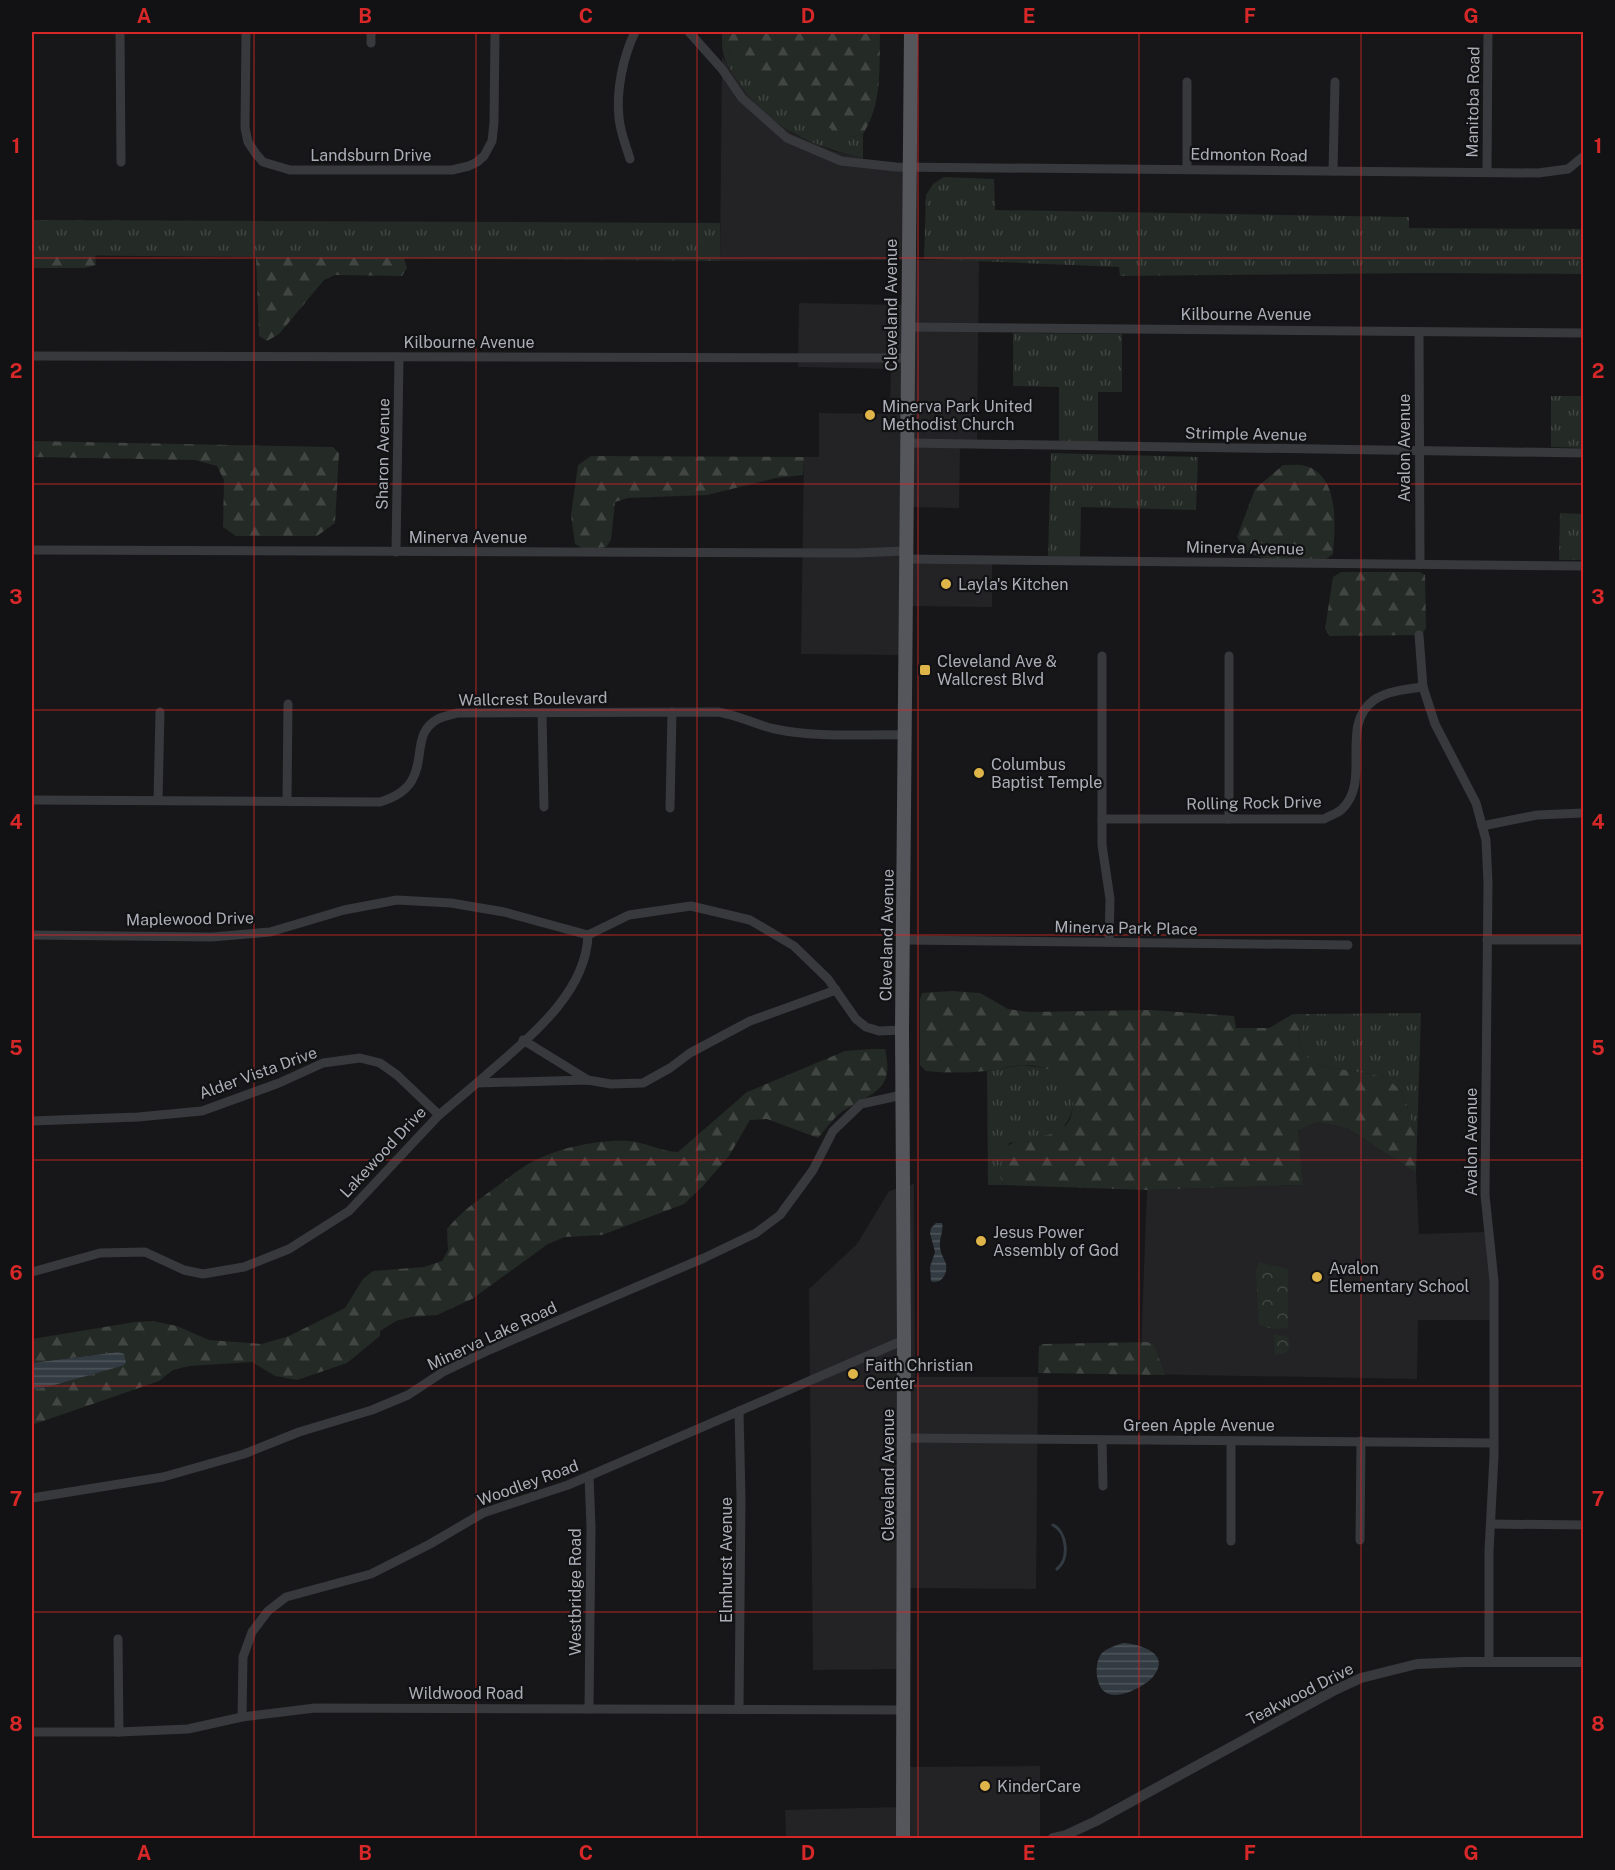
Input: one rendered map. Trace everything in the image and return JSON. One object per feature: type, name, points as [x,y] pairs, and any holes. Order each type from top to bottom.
[{"type":"main road","name":"Cleveland Avenue","points":[[903,1839],[902,1030],[911,32]]},
{"type":"street","points":[[120,32],[121,162]]},
{"type":"street","name":"Landsburn Drive","points":[[246,32],[245,128],[248,142],[264,162],[290,170],[452,170],[477,162],[484,156],[492,141],[495,32]]},
{"type":"street","points":[[371,32],[371,43]]},
{"type":"street","points":[[630,159],[619,118],[619,98],[626,51],[635,32]]},
{"type":"street","name":"Edmonton Road","points":[[689,32],[722,69],[742,98],[787,138],[841,161],[908,167],[1550,173],[1568,169],[1584,156]]},
{"type":"street","name":"Manitoba Road","points":[[1487,172],[1488,32]]},
{"type":"street","points":[[1187,169],[1188,82]]},
{"type":"street","points":[[1333,171],[1335,82]]},
{"type":"street","name":"Kilbourne Avenue","points":[[909,327],[1584,333]]},
{"type":"street","name":"Avalon Avenue","points":[[1419,332],[1420,564]]},
{"type":"street","name":"Kilbourne Avenue","points":[[32,356],[907,358]]},
{"type":"street","name":"Sharon Avenue","points":[[396,552],[399,357]]},
{"type":"street","name":"Strimple Avenue","points":[[908,443],[1584,453]]},
{"type":"street","name":"Minerva Avenue","points":[[32,550],[857,553],[1584,566]]},
{"type":"street","name":"Avalon Avenue","points":[[1419,635],[1423,687],[1435,724],[1476,803],[1486,840],[1488,883],[1485,1195],[1494,1281],[1494,1443],[1489,1551],[1489,1662]]},
{"type":"street","points":[[1102,656],[1102,845],[1110,899],[1109,942]]},
{"type":"street","points":[[1229,656],[1229,819]]},
{"type":"street","name":"Rolling Rock Drive","points":[[1102,819],[1324,819],[1340,811],[1352,796],[1356,778],[1356,738],[1360,717],[1375,700],[1395,692],[1423,687]]},
{"type":"street","points":[[287,801],[288,704]]},
{"type":"street","points":[[158,800],[159,712]]},
{"type":"street","points":[[542,712],[544,807]]},
{"type":"street","points":[[670,808],[672,712]]},
{"type":"street","name":"Wallcrest Boulevard","points":[[32,800],[380,802],[396,797],[409,786],[417,771],[423,735],[436,719],[457,713],[728,714],[773,729],[795,732],[905,735]]},
{"type":"street","points":[[1482,826],[1537,815],[1584,813]]},
{"type":"street","name":"Maplewood Drive","points":[[32,935],[212,937],[270,932],[344,910],[397,900],[451,903],[504,912],[588,935]]},
{"type":"street","points":[[588,935],[629,915],[691,906],[750,920],[794,946],[836,990],[856,1019],[866,1027],[879,1030],[902,1030]]},
{"type":"street","name":"Lakewood Drive","points":[[32,1272],[100,1253],[145,1252],[184,1270],[203,1275],[244,1267],[289,1249],[349,1211],[439,1115],[557,1009],[577,975],[588,945],[588,935]]},
{"type":"street","name":"Minerva Park Place","points":[[903,940],[1348,945]]},
{"type":"street","points":[[1487,940],[1584,940]]},
{"type":"street","points":[[477,1083],[588,1080],[611,1084],[643,1083],[670,1068],[690,1053],[750,1021],[836,990]]},
{"type":"street","points":[[524,1040],[588,1080]]},
{"type":"street","name":"Alder Vista Drive","points":[[32,1121],[138,1117],[202,1111],[279,1083],[323,1063],[360,1058],[380,1064],[397,1075],[439,1115]]},
{"type":"street","name":"Minerva Lake Road","points":[[32,1498],[163,1477],[244,1454],[299,1432],[372,1410],[408,1395],[443,1372],[489,1350],[704,1258],[756,1233],[780,1215],[813,1170],[833,1131],[861,1104],[902,1095]]},
{"type":"street","name":"Woodley Road","points":[[242,1717],[243,1657],[252,1632],[268,1611],[286,1597],[371,1574],[483,1513],[589,1476],[904,1341]]},
{"type":"street","name":"Elmhurst Avenue","points":[[739,1411],[741,1498],[739,1709]]},
{"type":"street","name":"Green Apple Avenue","points":[[904,1438],[1494,1443]]},
{"type":"street","points":[[1102,1440],[1103,1486]]},
{"type":"street","points":[[1231,1441],[1232,1541]]},
{"type":"street","points":[[1360,1540],[1361,1441]]},
{"type":"street","name":"Westbridge Road","points":[[589,1476],[591,1527],[589,1708]]},
{"type":"street","points":[[1491,1524],[1584,1525]]},
{"type":"street","points":[[118,1639],[119,1732]]},
{"type":"street","name":"Teakwood Drive","points":[[1053,1839],[1096,1821],[1333,1691],[1361,1678],[1417,1664],[1584,1662]]},
{"type":"street","name":"Wildwood Road","points":[[32,1732],[188,1729],[242,1717],[315,1708],[903,1710]]},
{"type":"shaded area","points":[[722,56],[743,88],[761,109],[793,134],[833,151],[863,158],[863,163],[911,168],[909,260],[720,261]]},
{"type":"shaded area","points":[[909,260],[979,260],[977,447],[960,447],[959,508],[906,507],[906,557],[992,559],[992,607],[905,606],[904,655],[801,654],[804,457],[819,457],[819,413],[890,414],[891,369],[798,367],[799,303],[907,305]]},
{"type":"shaded area","name":"Avalon Elementary School","points":[[1317,1122],[1347,1128],[1416,1173],[1419,1234],[1488,1232],[1493,1320],[1418,1320],[1417,1379],[1140,1374],[1147,1190],[1302,1185],[1298,1131]]},
{"type":"shaded area","points":[[914,1184],[915,1377],[1038,1377],[1036,1589],[903,1588],[902,1669],[813,1670],[809,1289],[857,1244],[889,1191]]},
{"type":"shaded area","points":[[936,1223],[942,1223],[940,1249],[946,1264],[946,1271],[941,1280],[935,1282],[931,1281],[930,1267],[935,1252],[930,1233]]},
{"type":"shaded area","points":[[118,1352],[124,1354],[126,1363],[122,1366],[32,1390],[32,1363]]},
{"type":"shaded area","points":[[1123,1643],[1146,1648],[1152,1652],[1159,1663],[1158,1670],[1152,1678],[1136,1689],[1123,1694],[1110,1694],[1105,1692],[1099,1684],[1097,1673],[1099,1657],[1104,1651]]},
{"type":"shaded area","points":[[1040,1766],[1040,1838],[786,1838],[785,1810],[900,1807],[900,1767]]},
{"type":"green space","points":[[722,32],[880,32],[877,97],[863,134],[852,137],[838,133],[782,99],[730,54],[722,39]]},
{"type":"green space","points":[[722,39],[730,54],[852,137],[863,134],[863,158],[807,140],[790,132],[775,121],[748,95],[736,78],[725,60]]},
{"type":"green space","points":[[944,177],[994,179],[995,210],[1409,217],[1409,228],[1583,229],[1583,274],[1120,276],[1119,267],[924,259],[926,195],[933,184]]},
{"type":"green space","points":[[32,220],[720,223],[720,261],[32,255]]},
{"type":"green space","points":[[32,255],[95,255],[96,265],[85,268],[32,268]]},
{"type":"green space","points":[[256,257],[404,258],[407,268],[402,276],[335,275],[324,280],[279,334],[267,341],[259,336]]},
{"type":"green space","points":[[1013,333],[1122,334],[1122,392],[1098,392],[1098,443],[1059,442],[1059,387],[1013,386]]},
{"type":"green space","points":[[1551,396],[1583,396],[1583,448],[1551,447]]},
{"type":"green space","points":[[32,441],[333,447],[339,453],[335,523],[317,536],[236,536],[223,527],[224,480],[217,466],[195,460],[32,457]]},
{"type":"green space","points":[[1051,453],[1198,457],[1196,510],[1081,507],[1080,557],[1048,556]]},
{"type":"green space","points":[[591,456],[804,457],[803,475],[776,478],[707,495],[628,498],[615,502],[611,540],[606,547],[586,550],[575,544],[571,515],[578,465]]},
{"type":"green space","points":[[1283,465],[1306,466],[1325,480],[1333,503],[1334,516],[1333,554],[1326,559],[1267,559],[1248,553],[1237,537],[1255,489]]},
{"type":"green space","points":[[1560,513],[1583,514],[1583,560],[1559,560]]},
{"type":"green space","points":[[1341,572],[1420,572],[1425,575],[1426,628],[1422,635],[1330,636],[1325,629],[1333,577]]},
{"type":"green space","points":[[952,991],[980,993],[1008,1009],[1029,1012],[1151,1010],[1234,1016],[1236,1028],[1269,1028],[1293,1014],[1310,1014],[1298,1034],[1299,1045],[1309,1059],[1323,1066],[1386,1077],[1403,1093],[1417,1139],[1416,1173],[1347,1128],[1317,1122],[1298,1131],[1303,1185],[1147,1190],[1004,1185],[1000,1177],[1003,1149],[1018,1141],[1051,1134],[1066,1125],[1070,1120],[1072,1110],[1071,1090],[1068,1083],[1056,1073],[1031,1065],[971,1072],[926,1071],[920,1065],[920,999],[922,993]]},
{"type":"green space","points":[[1421,1013],[1417,1139],[1403,1093],[1386,1077],[1323,1066],[1308,1059],[1299,1045],[1298,1034],[1310,1014]]},
{"type":"green space","points":[[885,1049],[887,1074],[884,1083],[872,1094],[840,1114],[818,1138],[767,1119],[750,1120],[729,1156],[684,1204],[602,1235],[565,1237],[548,1244],[472,1299],[437,1315],[396,1321],[380,1331],[380,1336],[347,1363],[297,1380],[275,1376],[252,1362],[189,1366],[173,1370],[159,1381],[32,1425],[32,1390],[122,1366],[118,1352],[32,1363],[32,1339],[153,1321],[177,1326],[209,1340],[262,1344],[289,1336],[345,1308],[363,1279],[373,1271],[424,1267],[442,1261],[448,1250],[447,1229],[452,1223],[474,1203],[516,1172],[541,1158],[552,1153],[604,1141],[635,1142],[678,1152],[747,1092],[845,1051]]},
{"type":"green space","points":[[1023,1065],[1055,1071],[1063,1076],[1072,1092],[1072,1111],[1063,1127],[1056,1133],[1040,1139],[1009,1143],[1000,1177],[1004,1185],[988,1185],[987,1071]]},
{"type":"green space","points":[[1259,1262],[1288,1269],[1288,1328],[1274,1329],[1259,1325],[1256,1272]]},
{"type":"green space","points":[[1274,1334],[1288,1337],[1290,1348],[1286,1353],[1275,1355]]},
{"type":"green space","points":[[1147,1342],[1154,1345],[1165,1375],[1038,1373],[1039,1346],[1043,1344]]},
{"type":"waterway","points":[[1053,1525],[1061,1533],[1065,1546],[1064,1559],[1057,1569]]},
{"type":"place","name":"Minerva Park United Methodist Church","points":[[870,415]]},
{"type":"place","name":"Layla's Kitchen","points":[[946,584]]},
{"type":"place","name":"Cleveland Ave & Wallcrest Blvd","points":[[925,670]]},
{"type":"place","name":"Columbus Baptist Temple","points":[[979,773]]},
{"type":"place","name":"Jesus Power Assembly of God","points":[[981,1241]]},
{"type":"place","name":"Avalon Elementary School","points":[[1317,1277]]},
{"type":"place","name":"Faith Christian Center","points":[[853,1374]]},
{"type":"place","name":"KinderCare","points":[[985,1786]]}]
